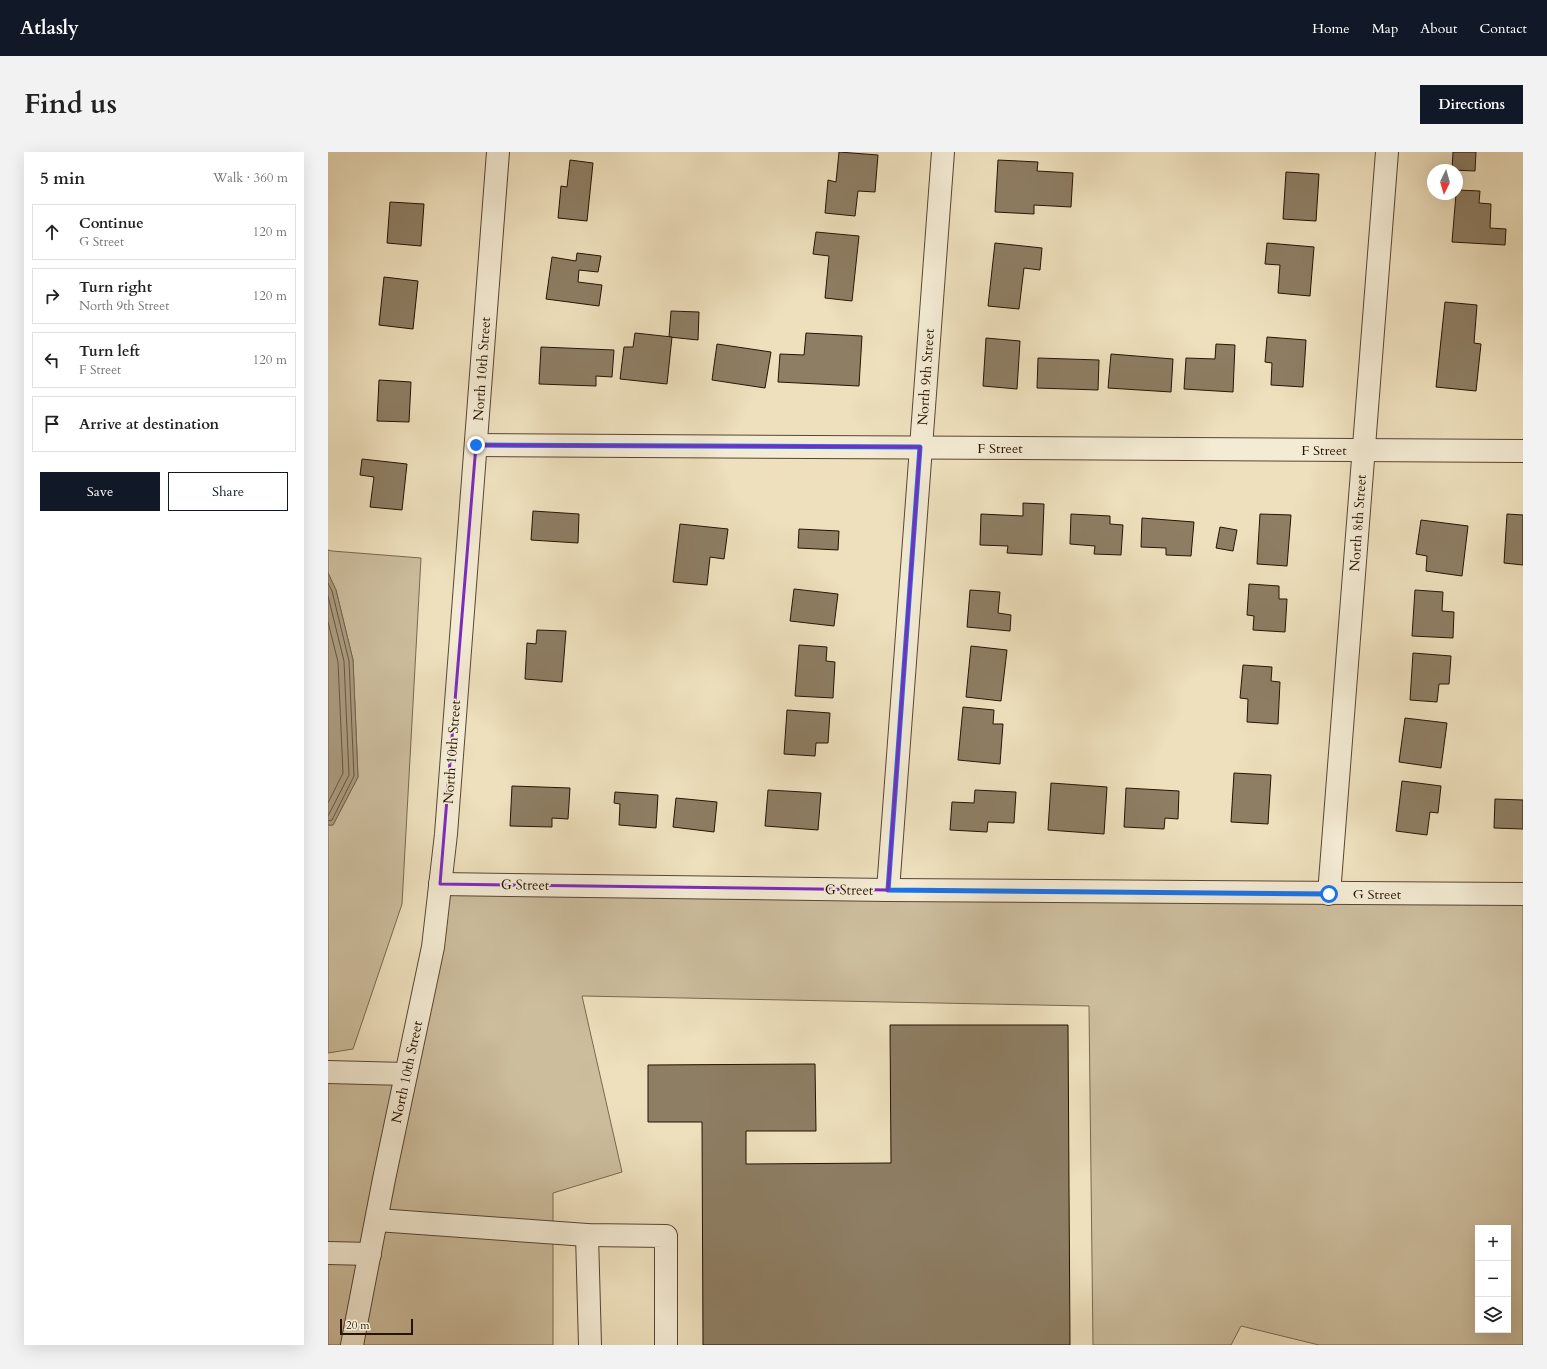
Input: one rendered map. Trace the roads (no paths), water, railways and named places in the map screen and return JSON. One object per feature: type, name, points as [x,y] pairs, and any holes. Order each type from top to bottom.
[{"type":"street","name":"North 10th Street","points":[[352,1345],[433,947],[446,834],[498,152]]},
{"type":"street","name":"North 9th Street","points":[[888,890],[943,152]]},
{"type":"street","name":"North 8th Street","points":[[1329,894],[1387,152]]},
{"type":"street","name":"F Street","points":[[476,445],[1523,451]]},
{"type":"street","name":"G Street","points":[[440,884],[888,890],[1329,894],[1523,894]]},
{"type":"street","points":[[328,1072],[406,1074]]},
{"type":"street","points":[[377,1220],[587,1235],[666,1236],[666,1345]]},
{"type":"street","points":[[587,1235],[590,1345]]},
{"type":"street","points":[[328,1253],[370,1254]]},
{"type":"water","points":[[328,573],[336,590],[353,660],[358,777],[333,825],[328,825]]}]
